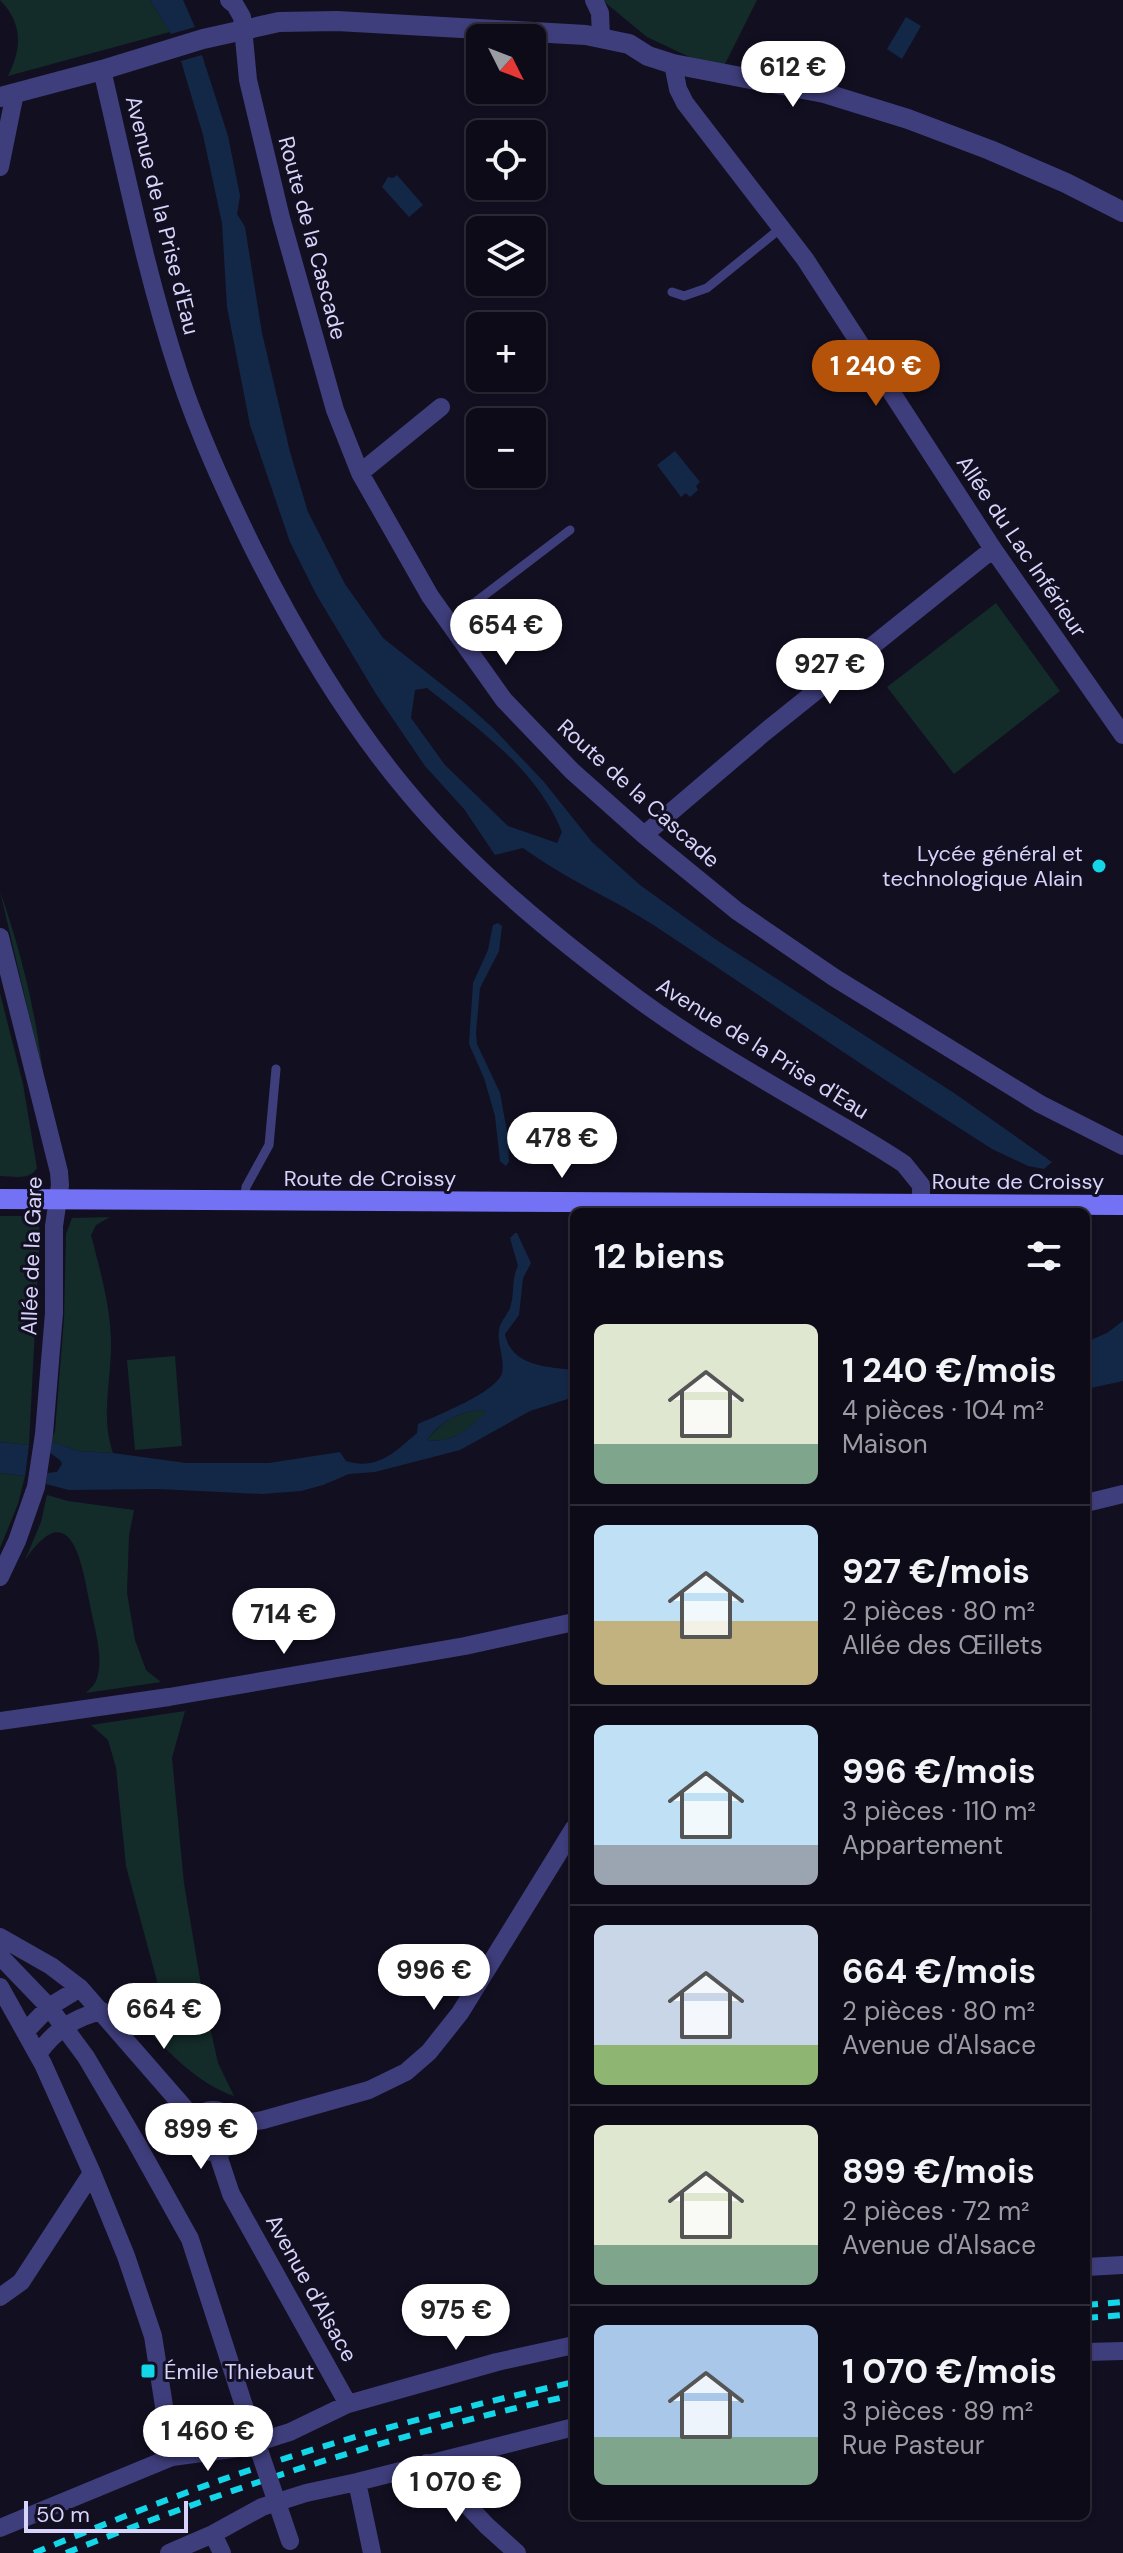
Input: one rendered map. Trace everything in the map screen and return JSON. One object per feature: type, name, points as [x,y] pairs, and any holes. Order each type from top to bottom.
[{"type":"main road","name":"Route de Croissy","points":[[0,1199],[1123,1205]]},
{"type":"street","points":[[229,0],[240,12],[244,29]]},
{"type":"street","points":[[594,0],[600,13],[601,38]]},
{"type":"street","points":[[0,167],[7,95],[244,29],[279,22],[337,21],[601,38],[629,44],[648,56],[673,64],[824,93],[908,119],[990,150],[1123,212]]},
{"type":"street","name":"Route de la Cascade","points":[[244,29],[248,80],[281,218],[335,410],[360,473],[430,596],[504,700],[572,771],[737,911],[835,978],[1040,1104],[1123,1146]]},
{"type":"street","name":"Allée du Lac Inférieur","points":[[673,64],[678,89],[685,103],[805,259],[993,549],[1123,735]]},
{"type":"street","name":"Avenue de la Prise d'Eau","points":[[102,70],[148,274],[196,420],[224,491],[287,616],[364,735],[406,790],[444,832],[486,874],[587,961],[688,1036],[904,1164],[921,1185],[921,1204]]},
{"type":"street","points":[[360,473],[441,407]]},
{"type":"street","points":[[644,835],[765,732],[993,549]]},
{"type":"street","name":"Allée de la Gare","points":[[0,937],[59,1172],[54,1226],[54,1313],[44,1434],[36,1487],[17,1541],[0,1577]]},
{"type":"street","points":[[1090,1502],[1123,1494]]},
{"type":"street","points":[[0,1721],[169,1697],[465,1646],[570,1623]]},
{"type":"street","points":[[233,2125],[263,2120],[369,2090],[406,2072],[429,2052],[460,2013],[570,1834]]},
{"type":"street","points":[[0,1937],[51,1966],[80,1988],[195,2120]]},
{"type":"street","points":[[0,1956],[49,2007],[86,2057],[190,2239],[292,2547]]},
{"type":"street","points":[[0,1987],[38,2054],[126,2256],[153,2336],[172,2457]]},
{"type":"street","points":[[25,2032],[49,2007],[80,1988]]},
{"type":"street","points":[[38,2054],[49,2038],[64,2027],[86,2015],[102,2011]]},
{"type":"street","points":[[206,2112],[225,2114],[233,2125],[229,2145],[217,2152],[203,2150],[194,2140],[195,2120],[206,2112]]},
{"type":"street","name":"Avenue d'Alsace","points":[[217,2152],[231,2194],[348,2404]]},
{"type":"street","points":[[0,2297],[21,2282],[92,2173]]},
{"type":"street","points":[[1090,2267],[1123,2265]]},
{"type":"street","points":[[0,2528],[172,2457],[252,2444],[290,2432],[348,2404],[497,2362],[570,2346]]},
{"type":"street","points":[[1090,2352],[1123,2351]]},
{"type":"street","points":[[169,2553],[213,2534],[262,2507],[306,2493],[570,2428]]},
{"type":"street","points":[[427,2463],[517,2553]]},
{"type":"street","points":[[357,2482],[372,2553]]},
{"type":"street","points":[[213,2534],[222,2553]]},
{"type":"lane","points":[[672,292],[684,296],[707,288],[781,228]]},
{"type":"lane","points":[[448,623],[570,530]]},
{"type":"lane","points":[[244,1202],[246,1187],[269,1145],[276,1069]]},
{"type":"green space","points":[[0,0],[150,0],[170,32],[8,76],[16,56],[18,36],[13,18]]},
{"type":"green space","points":[[602,0],[757,0],[721,72],[647,37]]},
{"type":"green space","points":[[996,603],[1060,691],[954,774],[887,687]]},
{"type":"green space","points":[[0,891],[27,982],[43,1075]]},
{"type":"green space","points":[[0,993],[23,1084],[37,1168],[30,1175],[21,1177],[0,1176]]},
{"type":"green space","points":[[0,1216],[28,1216],[37,1220],[40,1231],[29,1445],[0,1442]]},
{"type":"green space","points":[[110,1217],[96,1225],[91,1235],[110,1327],[107,1425],[113,1453],[78,1451],[51,1441],[55,1431],[64,1318],[66,1234],[72,1218]]},
{"type":"green space","points":[[175,1356],[182,1446],[135,1450],[127,1360]]},
{"type":"green space","points":[[483,1409],[485,1414],[458,1435],[444,1440],[427,1440],[452,1418]]},
{"type":"green space","points":[[0,1473],[25,1476],[18,1504],[0,1548]]},
{"type":"green space","points":[[47,1495],[134,1510],[129,1536],[127,1593],[135,1640],[146,1670],[161,1682],[86,1693],[97,1678],[99,1651],[78,1555],[64,1534],[53,1533],[41,1541],[25,1560],[41,1522]]},
{"type":"green space","points":[[185,1711],[172,1758],[184,1883],[218,2063],[234,2096],[194,2074],[136,2020],[153,2010],[157,1981],[126,1866],[116,1768],[108,1740],[91,1725]]},
{"type":"water","points":[[150,0],[183,0],[195,27],[171,34]]},
{"type":"water","points":[[906,17],[921,26],[902,59],[887,49]]},
{"type":"water","points":[[202,55],[228,136],[240,196],[237,214],[245,227],[262,333],[290,452],[308,512],[345,584],[383,638],[493,728],[544,782],[592,842],[640,885],[715,939],[954,1093],[1052,1162],[1044,1169],[1028,1166],[992,1149],[655,926],[523,848],[495,855],[464,809],[425,766],[376,694],[316,594],[290,542],[250,425],[227,307],[222,223],[203,135],[181,61]],"holes":[[[427,688],[486,735],[538,789],[562,832],[557,843],[508,826],[445,765],[411,718],[415,690]]]},
{"type":"water","points":[[397,175],[423,205],[409,217],[382,187],[388,177]]},
{"type":"water","points":[[675,451],[700,482],[696,486],[698,490],[690,497],[686,493],[681,497],[657,465]]},
{"type":"water","points":[[498,923],[502,926],[499,951],[480,988],[476,1033],[477,1044],[500,1093],[508,1137],[509,1162],[506,1166],[500,1161],[495,1116],[484,1078],[469,1044],[473,983],[488,950],[493,925]]},
{"type":"water","points":[[515,1233],[531,1263],[523,1278],[519,1315],[505,1334],[509,1345],[522,1359],[570,1370],[570,1398],[530,1411],[460,1450],[375,1472],[349,1474],[301,1491],[262,1494],[157,1489],[69,1490],[46,1484],[47,1473],[57,1472],[62,1464],[50,1453],[51,1441],[78,1451],[186,1463],[269,1463],[340,1452],[346,1461],[357,1463],[367,1464],[385,1458],[417,1433],[418,1424],[478,1395],[498,1380],[503,1362],[499,1330],[510,1308],[518,1266],[510,1238]],"holes":[[[484,1410],[484,1414],[465,1430],[445,1440],[427,1440],[452,1418]]]},
{"type":"water","points":[[1123,1321],[1123,1381],[1090,1388],[1090,1340]]},
{"type":"water","points":[[0,1442],[29,1445],[25,1476],[0,1473]]},
{"type":"railway","points":[[1090,2305],[1123,2302]]},
{"type":"railway","points":[[1090,2318],[1123,2315]]},
{"type":"railway","points":[[34,2553],[172,2498],[295,2455],[414,2421],[570,2383]]},
{"type":"railway","points":[[66,2553],[317,2463],[444,2426],[570,2396]]},
{"type":"place","name":"Lycée général et technologique Alain","points":[[1099,866]]},
{"type":"place","name":"Émile Thiebaut","points":[[148,2371]]}]
